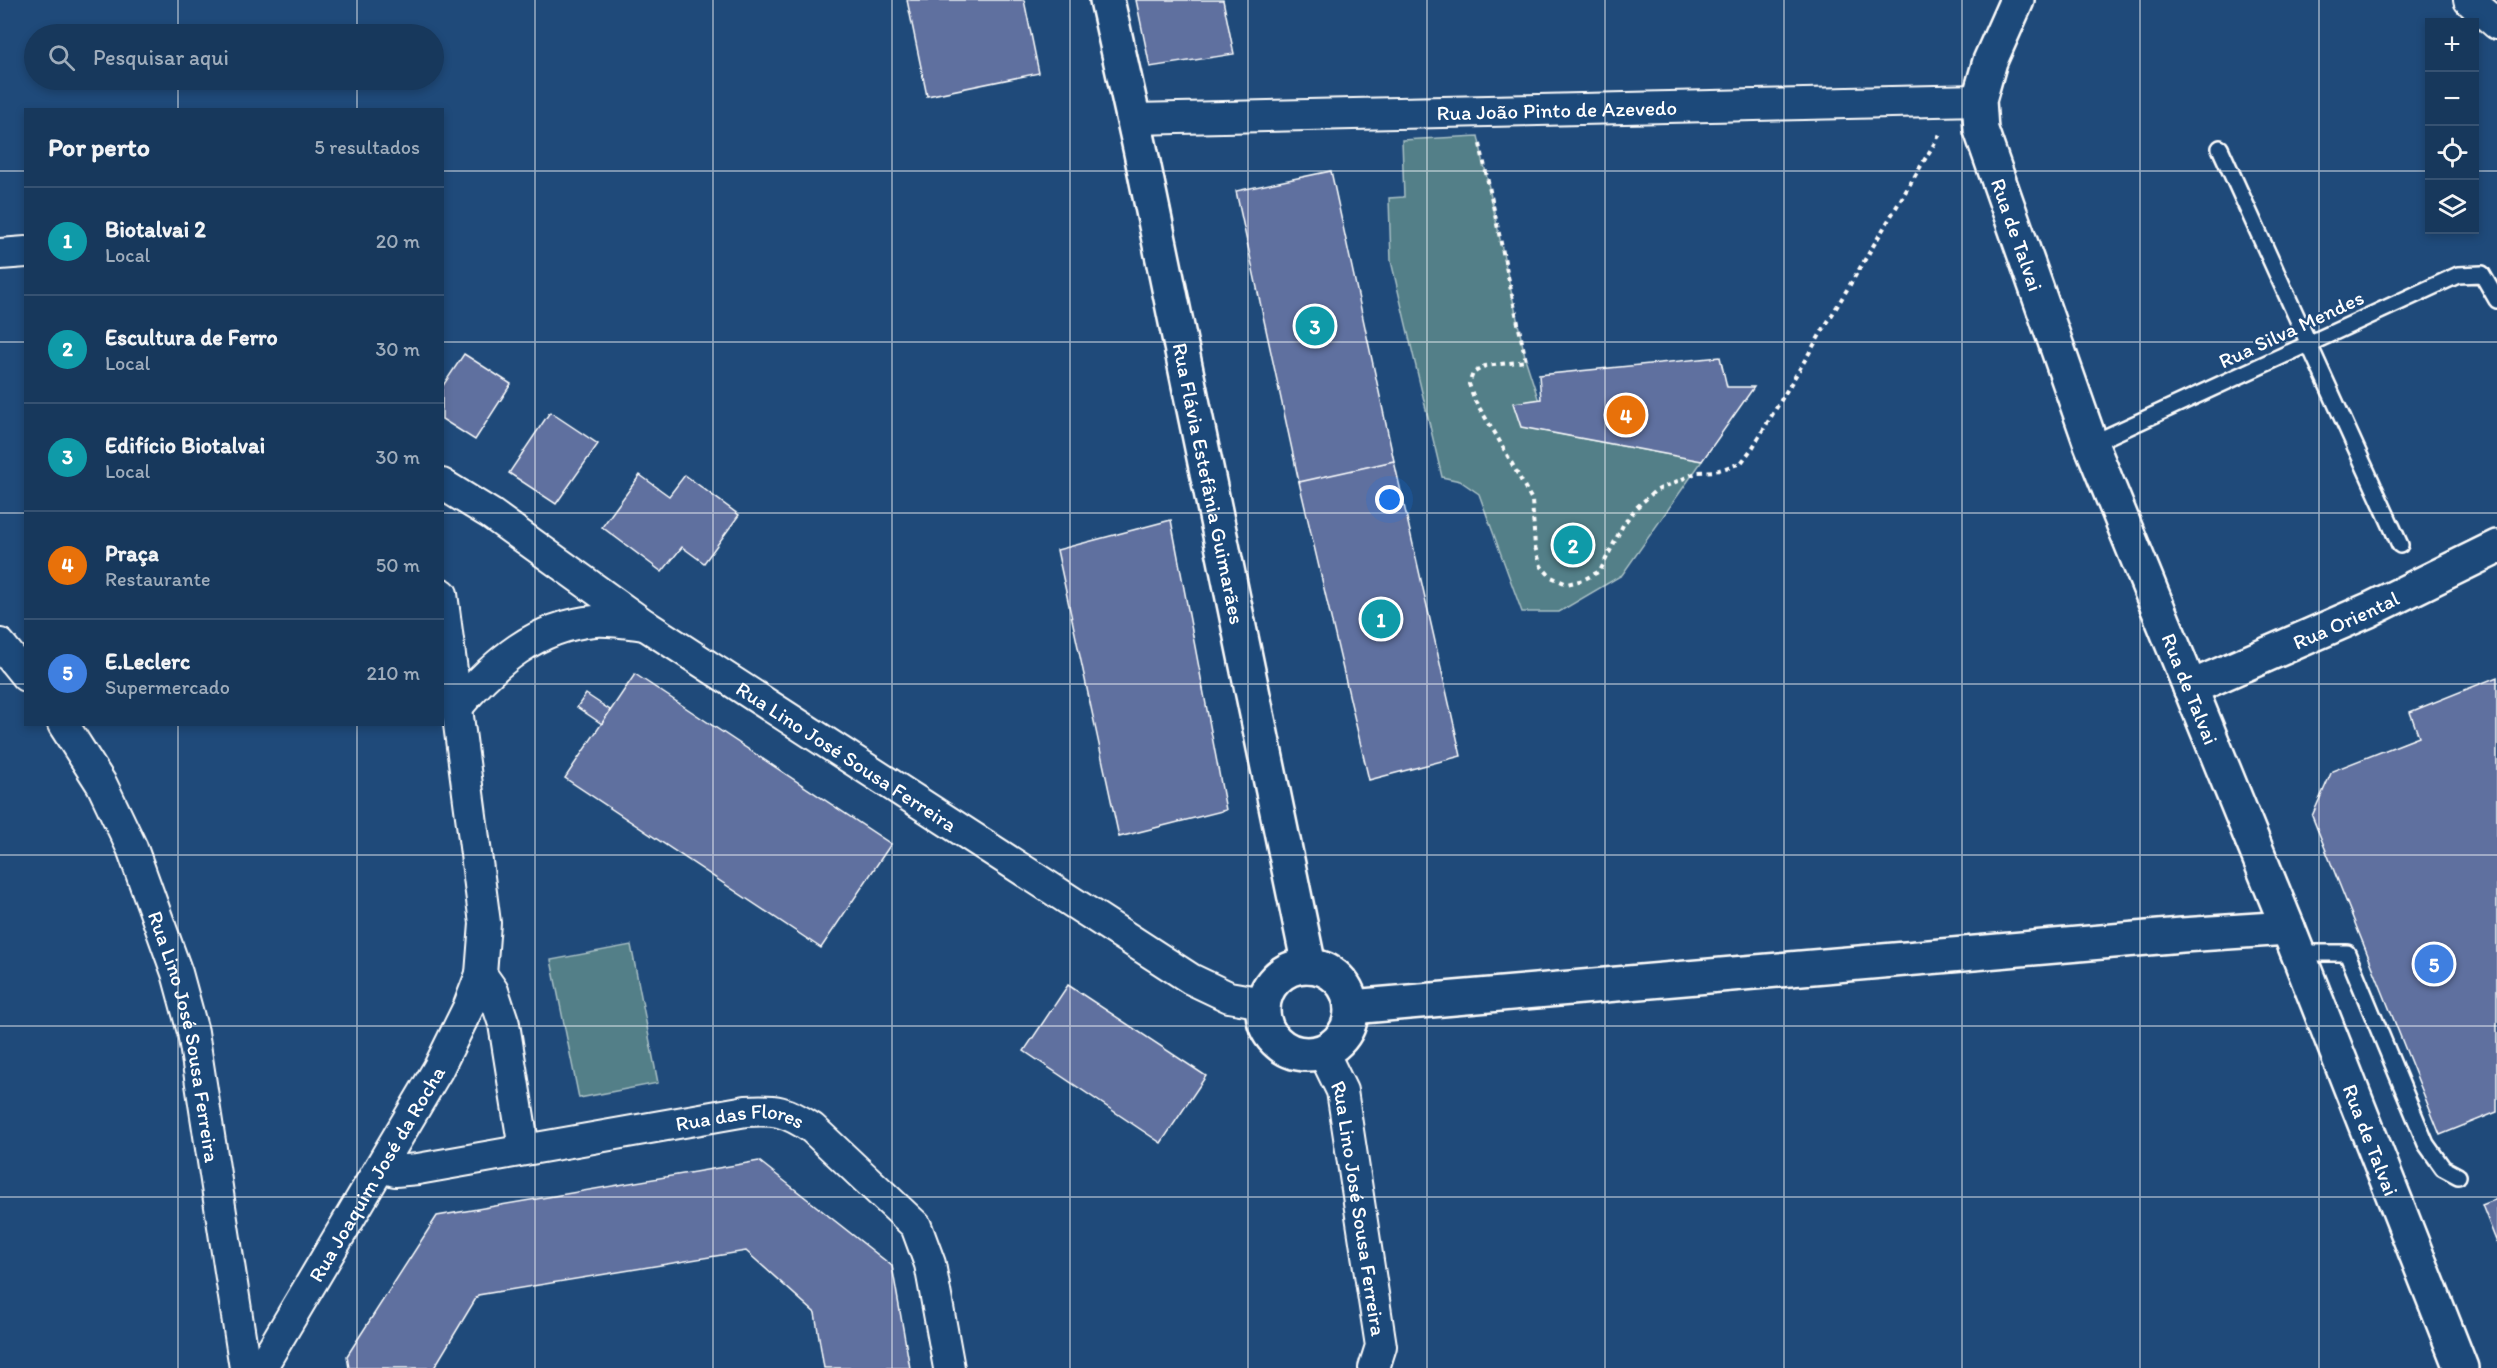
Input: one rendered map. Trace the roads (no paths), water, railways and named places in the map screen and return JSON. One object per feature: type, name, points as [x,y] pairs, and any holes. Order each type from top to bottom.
[{"type":"street","name":"Rua Flávia Estefânia Guimarães","points":[[1107,0],[1134,119],[1309,966]]},
{"type":"street","name":"Rua de Talvai","points":[[2017,0],[1990,62],[1970,100],[2091,444],[2292,940],[2461,1368]]},
{"type":"street","points":[[2469,0],[2497,24]]},
{"type":"street","name":"Rua João Pinto de Azevedo","points":[[1134,119],[1970,100]]},
{"type":"street","points":[[0,254],[24,252]]},
{"type":"street","name":"Rua Lino José Sousa Ferreira","points":[[444,485],[491,514],[645,625],[1191,979],[1229,997],[1263,1003]]},
{"type":"street","name":"Rua Oriental","points":[[2190,688],[2369,610],[2497,547]]},
{"type":"street","name":"Rua Joaquim José da Rocha","points":[[261,1368],[438,1070],[468,1008],[480,974],[485,923],[444,608]]},
{"type":"street","points":[[458,706],[480,680],[504,658],[531,640],[564,626],[596,621],[645,625]]},
{"type":"street","points":[[0,644],[24,674]]},
{"type":"street","name":"Rua Lino José Sousa Ferreira","points":[[64,726],[102,785],[132,848],[177,973],[193,1032],[245,1368]]},
{"type":"street","points":[[1352,1007],[2182,935],[2292,940]]},
{"type":"street","points":[[1309,966],[1333,974],[1349,994],[1352,1007],[1345,1034],[1335,1045],[1323,1052],[1310,1055],[1297,1054],[1284,1049],[1266,1029],[1263,1016],[1263,1003],[1267,990],[1284,972],[1309,966]]},
{"type":"street","points":[[480,974],[494,991],[504,1024],[524,1149]]},
{"type":"street","name":"Rua Lino José Sousa Ferreira","points":[[1323,1052],[1342,1091],[1381,1346],[1374,1368]]},
{"type":"street","name":"Rua das Flores","points":[[382,1167],[395,1171],[418,1169],[746,1111],[771,1109],[793,1116],[812,1128],[902,1210],[916,1226],[926,1246],[949,1368]]},
{"type":"lane","points":[[2220,148],[2400,545]]},
{"type":"lane","name":"Rua Silva Mendes","points":[[2091,444],[2458,275],[2482,274],[2497,300]]},
{"type":"lane","points":[[2292,940],[2347,953],[2426,1144],[2443,1168],[2458,1176]]},
{"type":"place","name":"Edifício Biotalvai","points":[[1315,326]]},
{"type":"place","name":"Praça","points":[[1626,415]]},
{"type":"place","name":"Escultura de Ferro","points":[[1573,545]]},
{"type":"place","name":"Biotalvai 2","points":[[1381,619]]},
{"type":"place","name":"E.Leclerc","points":[[2434,964]]}]
